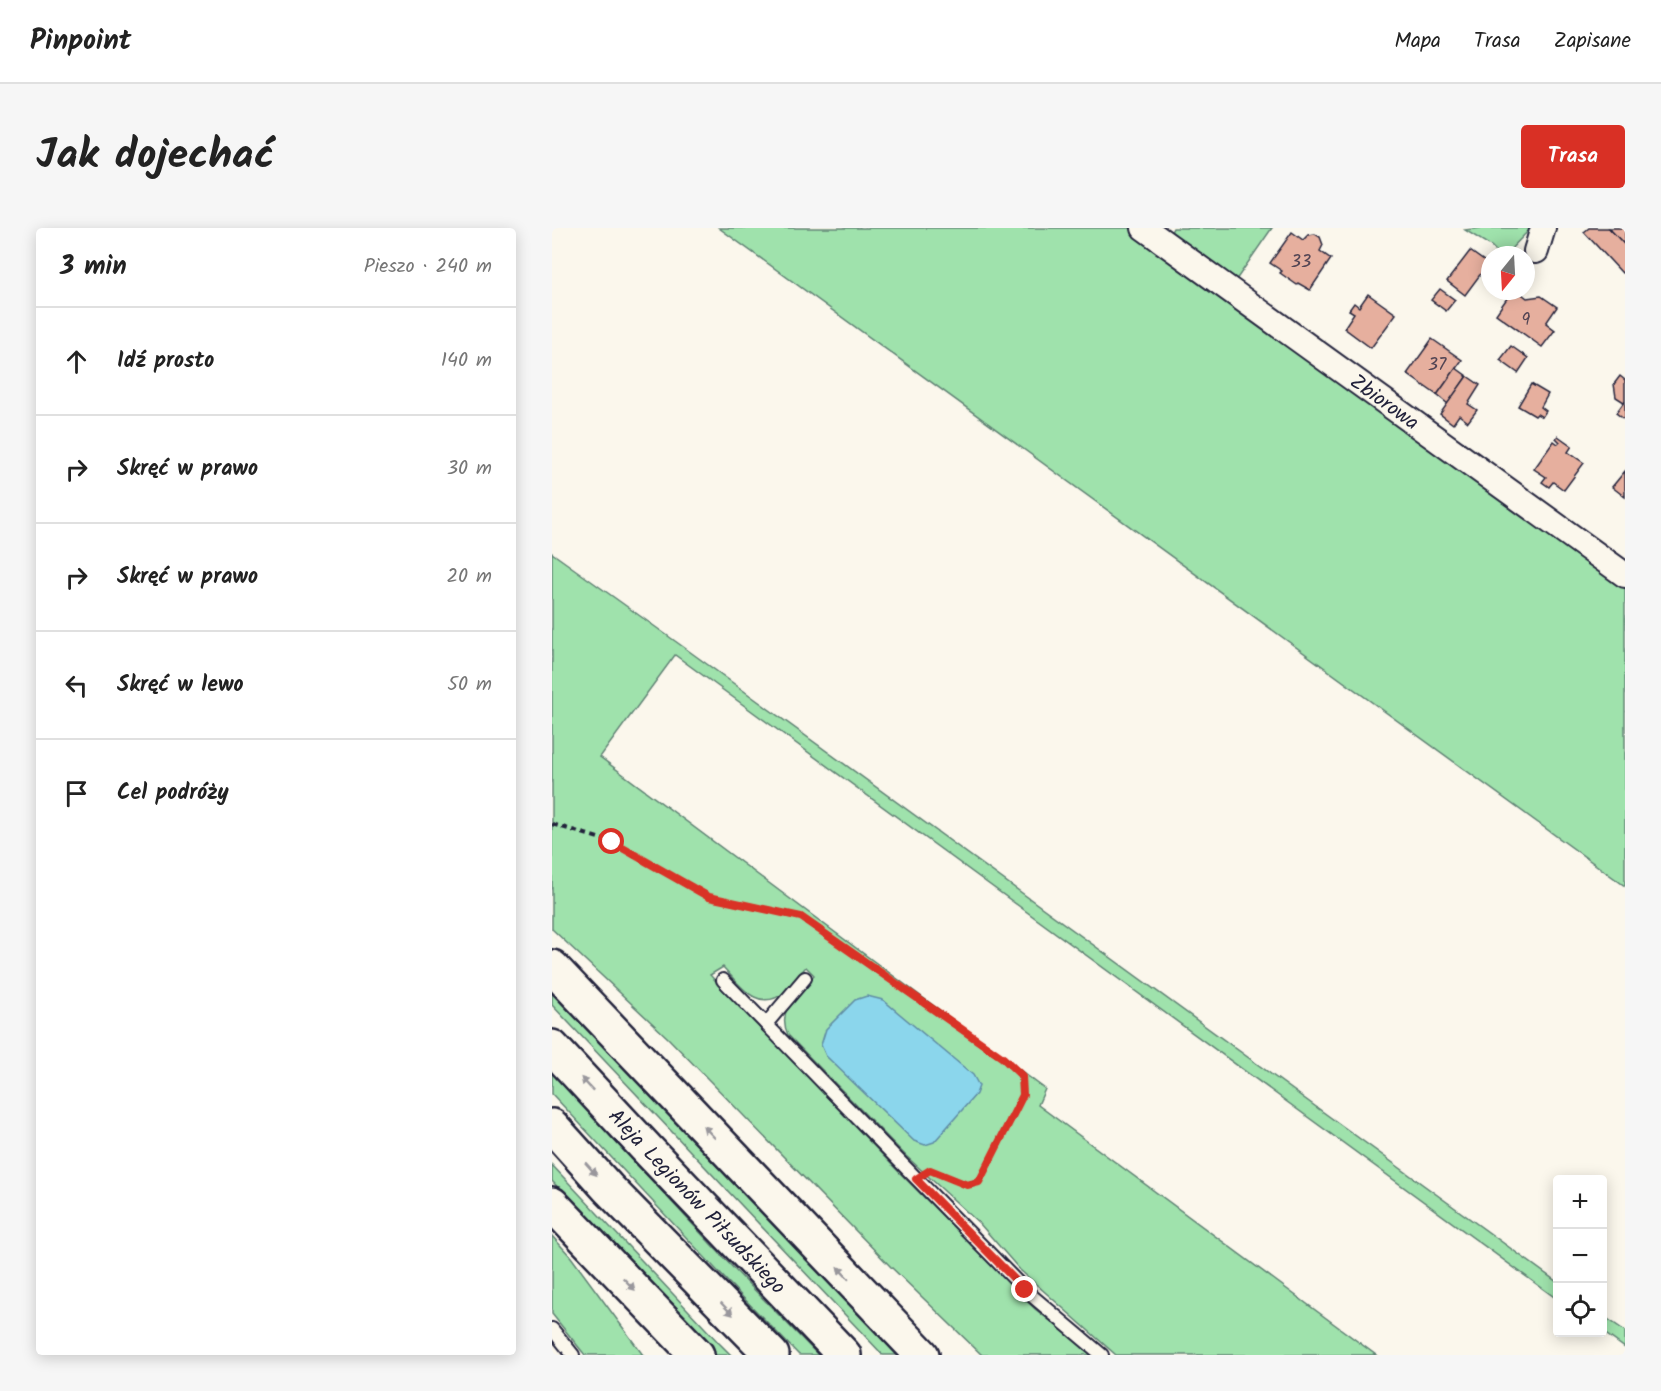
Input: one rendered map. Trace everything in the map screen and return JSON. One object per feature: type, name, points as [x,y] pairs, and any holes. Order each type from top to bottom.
[{"type":"highway","points":[[552,968],[922,1355]]},
{"type":"highway","name":"Aleja Legionów Piłsudskiego","points":[[552,1047],[844,1355]]},
{"type":"highway","points":[[552,1126],[609,1188],[772,1355]]},
{"type":"highway","points":[[552,1204],[697,1355]]},
{"type":"highway","points":[[884,1316],[933,1355]]},
{"type":"street","name":"Zbiorowa","points":[[1144,228],[1625,575]]},
{"type":"lane","points":[[766,1023],[805,978]]},
{"type":"lane","points":[[723,980],[1025,1290],[1102,1355]]},
{"type":"lane","points":[[552,1329],[573,1355]]},
{"type":"path","points":[[552,824],[612,842],[709,897],[801,917],[1003,1058],[1022,1076],[1023,1095],[979,1182],[967,1185],[930,1170],[916,1179]]},
{"type":"green space","points":[[719,228],[1131,228],[1625,588],[1625,886]]},
{"type":"green space","points":[[1173,228],[1272,228],[1236,280],[1171,232]]},
{"type":"green space","points":[[1531,228],[1514,246],[1491,246],[1465,230]]},
{"type":"green space","points":[[552,553],[1553,1279],[1553,1296],[675,655],[600,757],[1045,1089],[1038,1105],[1376,1355],[1116,1355],[1020,1270],[980,1224],[906,1156],[788,1035],[785,1026],[787,1009],[814,975],[806,967],[785,992],[766,1000],[758,999],[743,989],[723,967],[710,975],[895,1168],[1035,1309],[1094,1355],[982,1355],[891,1267],[668,1038],[552,929]]},
{"type":"green space","points":[[552,989],[899,1355],[883,1355],[552,1005]]},
{"type":"green space","points":[[552,1073],[736,1271],[818,1355],[799,1355],[727,1281],[552,1094]]},
{"type":"green space","points":[[552,1165],[731,1355],[716,1355],[552,1181]]},
{"type":"green space","points":[[552,1236],[571,1257],[643,1355],[585,1355],[552,1314]]},
{"type":"green space","points":[[1607,1318],[1625,1331],[1625,1348],[1607,1335]]},
{"type":"water","points":[[867,996],[883,1000],[973,1075],[979,1086],[976,1094],[934,1142],[925,1145],[914,1141],[826,1056],[821,1045],[826,1029],[855,1000]]},
{"type":"building","points":[[1589,228],[1609,228],[1625,245],[1625,271],[1622,273],[1584,232]]},
{"type":"building","points":[[1609,228],[1625,228],[1625,245]]},
{"type":"building","points":[[1292,232],[1303,240],[1308,235],[1315,234],[1320,237],[1323,245],[1320,251],[1331,259],[1310,290],[1298,283],[1297,285],[1270,263]]},
{"type":"building","points":[[1470,251],[1481,259],[1481,273],[1465,295],[1447,281]]},
{"type":"building","points":[[1440,289],[1455,300],[1446,311],[1431,300]]},
{"type":"building","points":[[1368,294],[1396,314],[1371,348],[1344,328],[1354,313],[1349,310],[1354,303],[1359,307]]},
{"type":"building","points":[[1541,296],[1557,307],[1546,323],[1555,330],[1542,347],[1496,314],[1506,300],[1535,300],[1535,297]]},
{"type":"building","points":[[1432,339],[1462,360],[1437,395],[1407,374]]},
{"type":"building","points":[[1511,346],[1528,358],[1518,373],[1500,360]]},
{"type":"building","points":[[1456,368],[1467,376],[1448,404],[1437,395]]},
{"type":"building","points":[[1467,376],[1480,385],[1468,404],[1477,410],[1468,422],[1459,415],[1453,424],[1440,414]]},
{"type":"building","points":[[1620,376],[1625,380],[1625,420],[1616,413],[1624,402],[1616,397],[1614,384]]},
{"type":"building","points":[[1531,384],[1548,394],[1541,407],[1546,411],[1542,417],[1537,414],[1535,416],[1518,406]]},
{"type":"building","points":[[1558,436],[1572,446],[1568,452],[1584,463],[1564,490],[1553,482],[1549,487],[1542,482],[1546,477],[1534,469],[1554,441],[1558,444],[1560,442],[1556,438]]},
{"type":"building","points":[[1625,471],[1625,497],[1612,487]]},
{"type":"route","points":[[612,842],[709,897],[801,917],[1003,1058],[1022,1076],[1023,1095],[979,1182],[967,1185],[930,1170],[916,1179],[1025,1290]]}]
